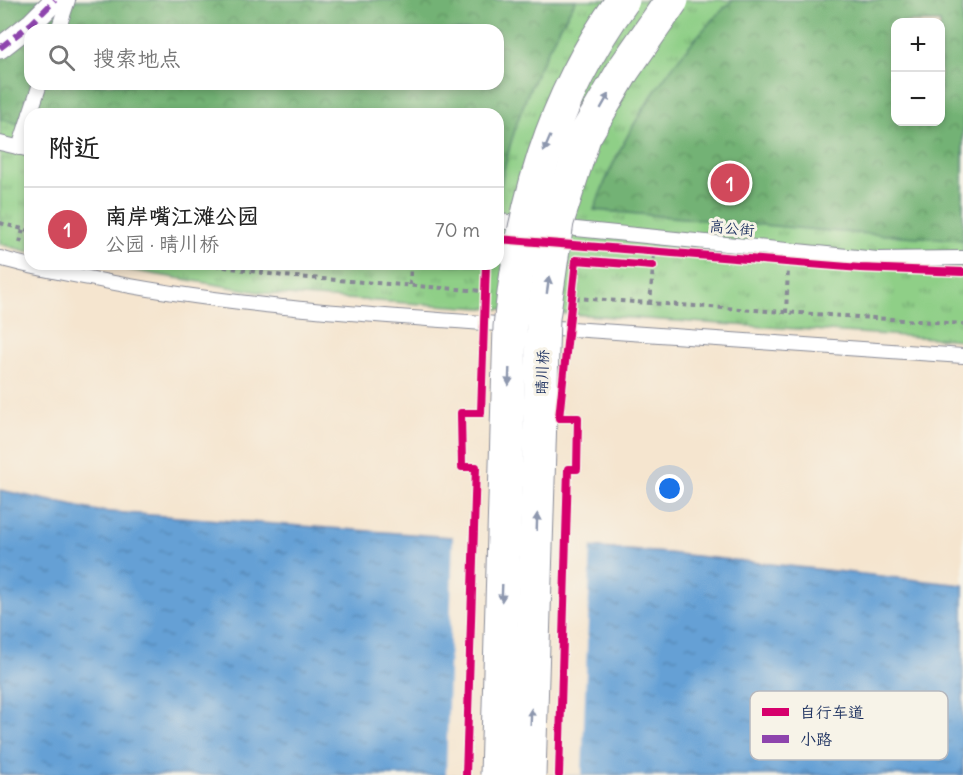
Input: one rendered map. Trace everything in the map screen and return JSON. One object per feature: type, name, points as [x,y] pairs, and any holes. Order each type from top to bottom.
[{"type":"main road","points":[[496,775],[510,327],[517,260],[543,154],[593,44],[623,0]]},
{"type":"main road","name":"晴川桥","points":[[529,775],[543,318],[557,222],[584,137],[630,60],[672,0]]},
{"type":"street","points":[[31,24],[56,0]]},
{"type":"street","points":[[0,48],[24,29]]},
{"type":"lane","points":[[60,24],[68,0]]},
{"type":"lane","points":[[32,108],[38,90]]},
{"type":"lane","points":[[0,143],[24,149]]},
{"type":"lane","name":"高公街","points":[[504,223],[877,259],[963,258]]},
{"type":"lane","points":[[0,258],[24,263]]},
{"type":"lane","points":[[54,270],[144,290],[309,310],[963,356]]},
{"type":"path","points":[[0,223],[24,229]]},
{"type":"path","points":[[643,251],[665,253]]},
{"type":"path","points":[[576,260],[653,266],[650,304]]},
{"type":"path","points":[[777,261],[800,263]]},
{"type":"path","points":[[786,313],[788,262]]},
{"type":"path","points":[[244,270],[283,276],[490,291]]},
{"type":"path","points":[[410,285],[411,270]]},
{"type":"path","points":[[572,305],[571,296],[650,304],[963,324]]},
{"type":"green space","points":[[0,0],[963,0],[963,340],[271,294],[129,270],[504,270],[504,108],[24,108],[24,250],[0,244]]},
{"type":"green space","points":[[0,0],[576,0],[537,71],[518,121],[504,169],[504,108],[24,108],[24,125],[0,119]]},
{"type":"green space","points":[[733,0],[963,0],[963,240],[841,232],[594,210],[634,124],[689,45]]},
{"type":"water","points":[[0,490],[98,511],[668,553],[963,585],[963,775],[0,775]]},
{"type":"pier","points":[[453,534],[591,544],[582,775],[446,775]]},
{"type":"marked path","points":[[31,24],[55,0]]},
{"type":"marked path","points":[[0,48],[24,29]]},
{"type":"cycle path","points":[[504,239],[860,268],[963,272]]},
{"type":"cycle path","points":[[559,775],[568,469],[577,469],[578,418],[559,418],[576,260],[653,266]]},
{"type":"cycle path","points":[[466,775],[476,467],[462,467],[461,413],[481,413],[486,270]]},
{"type":"place","name":"南岸嘴江滩公园","points":[[730,183]]}]
